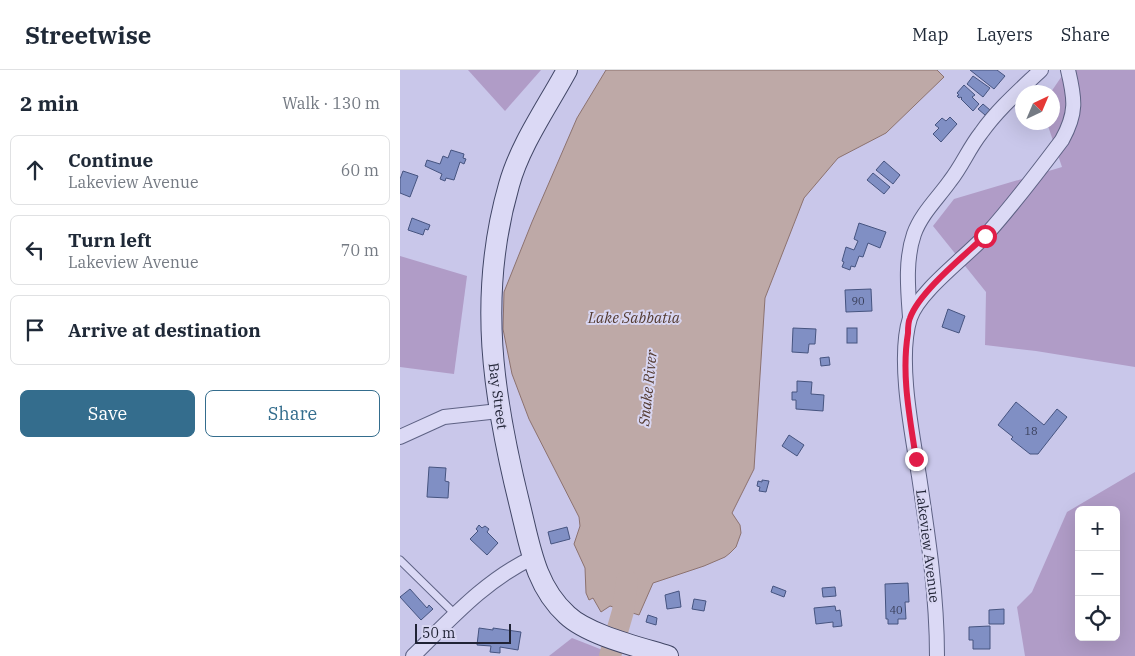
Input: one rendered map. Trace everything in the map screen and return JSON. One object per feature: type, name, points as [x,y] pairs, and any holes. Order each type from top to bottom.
[{"type":"main road","name":"Bay Street","points":[[567,70],[522,150],[509,183],[500,222],[492,265],[491,329],[493,367],[499,411],[532,558],[542,584],[555,603],[568,617],[592,631],[668,656]]},
{"type":"street","name":"Lakeview Avenue","points":[[937,656],[933,570],[910,414],[906,373],[906,345],[910,317],[908,290],[909,260],[914,234],[919,223],[952,180],[979,135],[995,114],[1041,70]]},
{"type":"street","name":"Lakeview Avenue","points":[[910,317],[930,289],[985,236],[1062,140],[1072,120],[1074,103],[1068,70]]},
{"type":"street","points":[[400,437],[444,417],[499,411]]},
{"type":"street","points":[[413,656],[455,614],[495,579],[532,558]]},
{"type":"lane","points":[[400,560],[455,614]]},
{"type":"shaded area","points":[[468,70],[541,70],[505,111]]},
{"type":"shaded area","points":[[1066,70],[1135,70],[1135,367],[985,345],[986,292],[933,226],[954,199],[1062,167],[1049,130],[1060,130],[1060,85],[1056,85]]},
{"type":"shaded area","points":[[400,256],[467,276],[454,374],[400,367]]},
{"type":"shaded area","points":[[1135,472],[1135,656],[1025,656],[1017,607],[1032,592],[1067,512],[1075,507],[1075,641],[1120,641],[1120,506],[1077,506]]},
{"type":"shaded area","points":[[572,638],[618,656],[549,656]]},
{"type":"water","name":"Lake Sabbatia","points":[[606,70],[937,70],[944,77],[886,133],[838,158],[804,198],[765,298],[754,469],[732,513],[740,525],[741,533],[736,547],[725,557],[653,583],[639,615],[610,606],[601,612],[593,598],[589,600],[586,593],[585,568],[574,544],[580,526],[579,517],[529,419],[512,374],[503,329],[504,292],[577,118]]},
{"type":"building","points":[[970,70],[997,70],[1005,76],[994,89]]},
{"type":"building","points":[[973,76],[990,88],[983,97],[967,84]]},
{"type":"building","points":[[964,85],[975,95],[972,97],[979,104],[973,111],[961,97],[957,96],[959,95],[957,93]]},
{"type":"building","points":[[983,104],[990,110],[985,115],[978,109]]},
{"type":"building","points":[[950,117],[957,124],[941,142],[933,134],[939,128],[935,125],[942,118],[946,121]]},
{"type":"building","points":[[451,150],[464,154],[463,158],[466,159],[464,164],[460,162],[454,180],[446,178],[445,181],[440,179],[442,174],[425,166],[427,160],[440,164],[443,156],[448,158]]},
{"type":"building","points":[[884,161],[900,175],[893,184],[876,170]]},
{"type":"building","points":[[403,171],[418,176],[410,197],[400,193],[400,179]]},
{"type":"building","points":[[873,173],[890,187],[884,194],[867,180]]},
{"type":"building","points":[[412,218],[430,225],[428,230],[425,229],[423,235],[408,230]]},
{"type":"building","points":[[859,223],[886,232],[880,248],[868,243],[863,257],[859,256],[855,267],[851,266],[850,270],[842,267],[844,262],[842,261],[846,247],[854,250],[858,241],[854,239]]},
{"type":"building","points":[[871,289],[872,311],[846,312],[845,290]]},
{"type":"building","points":[[948,309],[965,316],[959,333],[942,327]]},
{"type":"building","points":[[793,328],[816,329],[815,344],[809,344],[808,353],[792,352]]},
{"type":"building","points":[[847,328],[857,328],[857,343],[847,343]]},
{"type":"building","points":[[829,357],[830,365],[821,366],[820,358]]},
{"type":"building","points":[[797,381],[812,382],[811,394],[824,395],[823,411],[796,409],[796,400],[792,400],[792,392],[797,392]]},
{"type":"building","points":[[1016,402],[1044,425],[1057,409],[1067,417],[1038,454],[1030,454],[1011,439],[1013,437],[998,425]]},
{"type":"building","points":[[789,435],[804,445],[797,456],[782,446]]},
{"type":"building","points":[[429,467],[446,468],[445,481],[449,482],[448,498],[427,497]]},
{"type":"building","points":[[762,480],[769,481],[766,492],[759,491],[760,487],[757,486],[758,481],[762,482]]},
{"type":"building","points":[[479,525],[482,528],[485,526],[489,529],[487,532],[498,543],[487,555],[470,539],[478,531],[476,529]]},
{"type":"building","points":[[567,527],[570,539],[551,544],[548,532]]},
{"type":"building","points":[[908,583],[909,602],[905,602],[906,619],[898,619],[898,624],[888,624],[888,619],[886,619],[885,584]]},
{"type":"building","points":[[773,586],[786,591],[784,597],[771,592]]},
{"type":"building","points":[[835,587],[836,596],[823,597],[822,588]]},
{"type":"building","points":[[410,589],[427,608],[429,605],[433,609],[421,620],[400,597]]},
{"type":"building","points":[[679,591],[681,607],[667,609],[665,595]]},
{"type":"building","points":[[694,599],[706,601],[704,611],[692,609]]},
{"type":"building","points":[[835,606],[836,611],[840,610],[842,626],[833,627],[833,622],[816,624],[814,608]]},
{"type":"building","points":[[1004,609],[1004,624],[989,624],[989,610]]},
{"type":"building","points":[[648,615],[657,618],[656,625],[646,622]]},
{"type":"building","points":[[990,626],[990,649],[973,649],[973,640],[969,640],[969,627]]},
{"type":"building","points":[[479,628],[521,632],[518,650],[500,647],[500,653],[490,652],[491,646],[477,645]]},
{"type":"waterway","points":[[610,656],[623,611],[627,581]]},
{"type":"route","points":[[916,459],[906,373],[906,345],[910,317],[936,282],[985,236]]},
{"type":"water label","name":"Snake River","points":[[648,388]]}]
